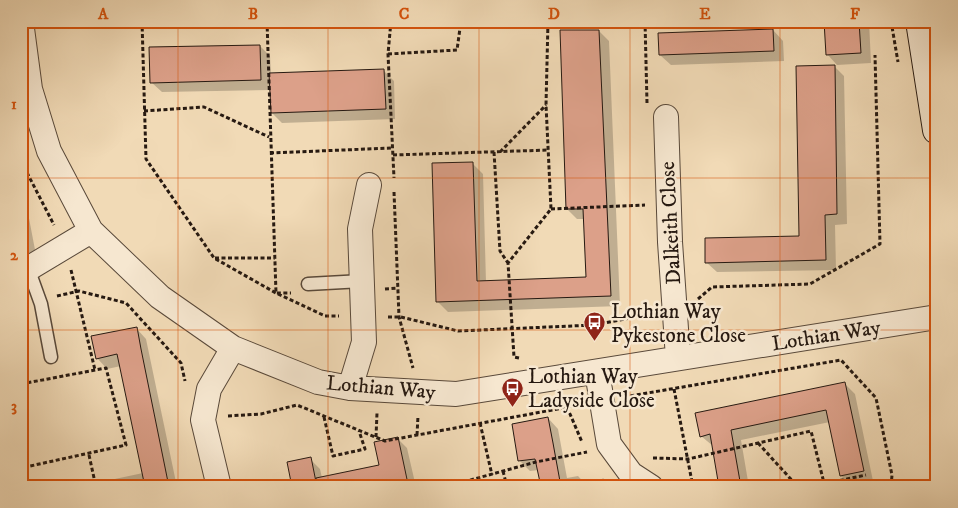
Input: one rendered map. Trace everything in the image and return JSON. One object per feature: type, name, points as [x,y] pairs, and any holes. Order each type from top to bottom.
[{"type":"street","name":"Lothian Way","points":[[22,21],[30,89],[49,151],[91,231],[160,297],[234,348],[318,382],[350,388],[456,394],[937,317]]},
{"type":"street","points":[[920,21],[937,130]]},
{"type":"street","name":"Dalkeith Close","points":[[666,117],[678,358]]},
{"type":"street","points":[[350,388],[364,342],[360,228],[369,185]]},
{"type":"street","points":[[25,270],[91,231]]},
{"type":"street","points":[[219,487],[203,420],[209,389],[234,348]]},
{"type":"street","points":[[597,372],[609,444],[631,474],[651,487]]},
{"type":"lane","points":[[25,270],[39,300],[51,357]]},
{"type":"lane","points":[[308,284],[362,281]]},
{"type":"path","points":[[142,21],[146,159],[214,258],[276,293],[325,316],[399,317],[458,331],[594,325],[654,314],[675,313],[690,306],[712,287],[810,284],[880,244],[875,54]]},
{"type":"path","points":[[267,21],[269,137],[276,293]]},
{"type":"path","points":[[391,21],[388,54],[399,317],[420,392]]},
{"type":"path","points":[[388,54],[457,50],[461,21]]},
{"type":"path","points":[[508,263],[551,209],[546,105],[548,21]]},
{"type":"path","points":[[499,152],[546,105]]},
{"type":"path","points":[[144,111],[204,107],[269,137]]},
{"type":"path","points":[[270,153],[392,148]]},
{"type":"path","points":[[393,155],[549,150]]},
{"type":"path","points":[[494,152],[500,251],[508,263],[514,357],[522,359],[530,382]]},
{"type":"path","points":[[551,209],[649,205]]},
{"type":"path","points":[[214,258],[274,258]]},
{"type":"path","points":[[39,300],[79,291],[126,303],[181,363],[187,389]]},
{"type":"path","points":[[21,384],[106,368],[126,445],[89,455],[21,468]]},
{"type":"path","points":[[674,389],[693,487]]},
{"type":"path","points":[[324,416],[334,456],[365,449],[359,431]]},
{"type":"path","points":[[480,423],[492,475]]},
{"type":"path","points":[[620,459],[636,457],[688,459],[811,431],[824,484]]},
{"type":"path","points":[[758,443],[798,487]]},
{"type":"path","points":[[445,487],[503,471],[587,452]]},
{"type":"path","points":[[89,455],[96,487]]},
{"type":"path","points":[[503,471],[507,487]]},
{"type":"path","points":[[808,487],[866,475]]},
{"type":"path","points":[[602,479],[604,487]]},
{"type":"building","points":[[824,21],[859,21],[861,53],[826,55]]},
{"type":"building","points":[[773,29],[774,51],[659,55],[658,33]]},
{"type":"building","points":[[560,30],[599,30],[611,296],[436,302],[432,163],[473,162],[477,281],[586,277],[583,209],[566,209]]},
{"type":"building","points":[[260,45],[261,80],[150,83],[149,47]]},
{"type":"building","points":[[835,65],[837,214],[825,215],[826,260],[705,263],[705,238],[799,236],[796,66]]},
{"type":"building","points":[[384,69],[386,109],[271,113],[269,73]]},
{"type":"building","points":[[137,327],[169,487],[145,487],[117,354],[96,359],[91,336]]},
{"type":"building","points":[[845,382],[864,471],[840,476],[826,410],[731,430],[741,487],[719,487],[710,434],[700,437],[695,413]]},
{"type":"building","points":[[548,417],[561,487],[541,487],[535,459],[518,461],[512,424]]},
{"type":"building","points":[[398,437],[408,484],[396,487],[317,487],[316,478],[379,465],[374,442]]},
{"type":"building","points":[[311,457],[317,487],[292,487],[287,462]]},
{"type":"place","name":"Lothian Way Pykestone Close","points":[[595,342]]},
{"type":"place","name":"Lothian Way Ladyside Close","points":[[512,407]]}]
